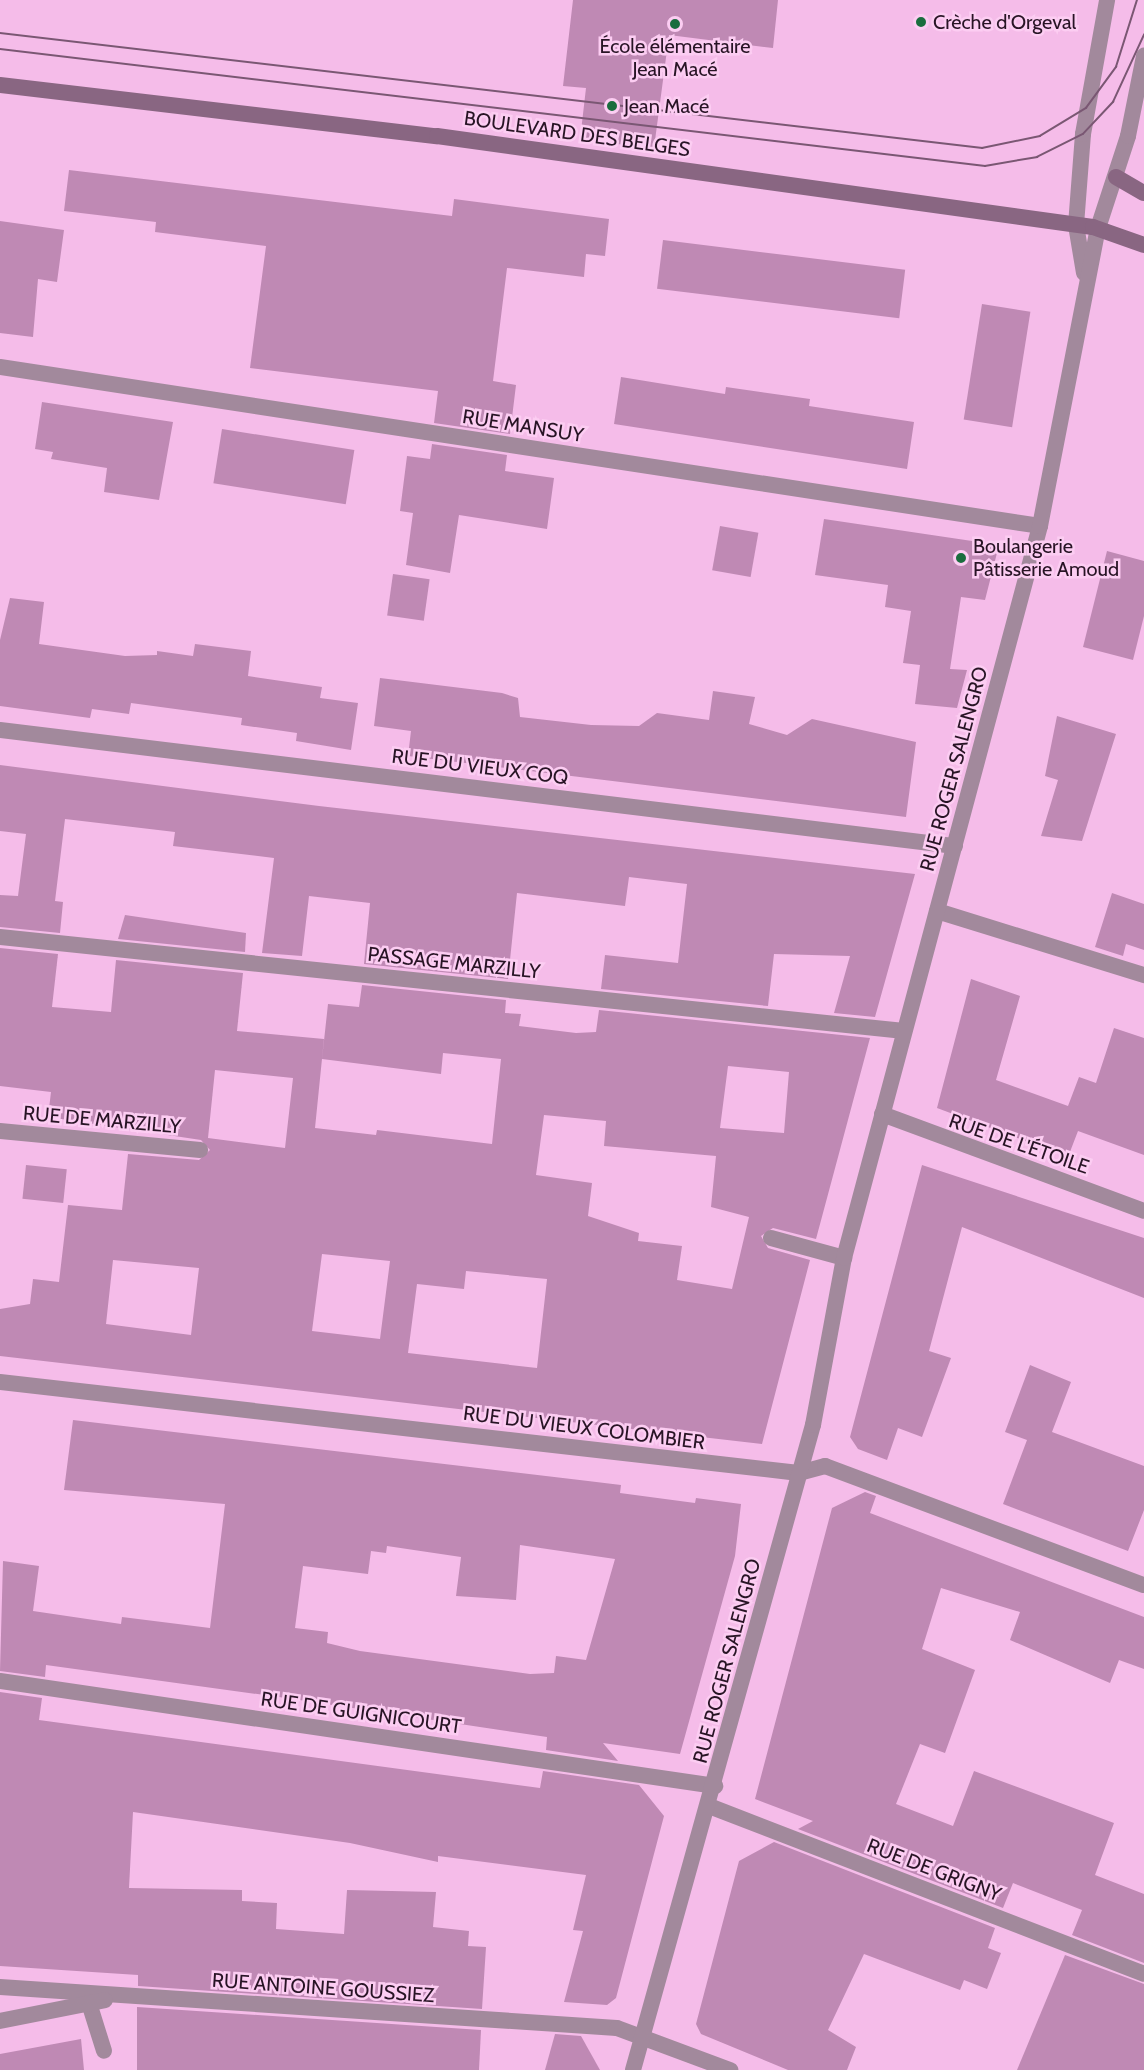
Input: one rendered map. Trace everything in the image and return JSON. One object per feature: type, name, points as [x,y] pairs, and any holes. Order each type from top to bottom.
[{"type":"main road","name":"BOULEVARD DES BELGES","points":[[0,85],[436,136],[1098,228],[1144,245]]},
{"type":"main road","points":[[1116,177],[1144,194]]},
{"type":"street","name":"RUE ROGER SALENGRO","points":[[1086,286],[1076,225],[1084,126],[1107,0]]},
{"type":"street","name":"RUE ROGER SALENGRO","points":[[633,2070],[715,1786],[813,1425],[844,1258],[1040,526],[1098,228],[1116,177],[1142,81],[1144,56]]},
{"type":"street","name":"RUE MANSUY","points":[[0,367],[1040,526]]},
{"type":"street","name":"RUE DU VIEUX COQ","points":[[0,730],[955,846]]},
{"type":"street","points":[[937,911],[1144,975]]},
{"type":"street","name":"PASSAGE MARZILLY","points":[[0,937],[904,1031]]},
{"type":"street","name":"RUE DE L'ÉTOILE","points":[[882,1114],[1144,1210]]},
{"type":"street","name":"RUE DE MARZILLY","points":[[0,1131],[200,1150]]},
{"type":"street","points":[[771,1239],[844,1258]]},
{"type":"street","name":"RUE DU VIEUX COLOMBIER","points":[[0,1382],[799,1473],[825,1466],[1144,1585]]},
{"type":"street","name":"RUE DE GUIGNICOURT","points":[[0,1681],[715,1786]]},
{"type":"street","name":"RUE DE GRIGNY","points":[[709,1806],[1144,1974]]},
{"type":"street","name":"RUE ANTOINE GOUSSIEZ","points":[[0,1987],[616,2028],[643,2036],[730,2070]]},
{"type":"street","points":[[0,2021],[126,1996]]},
{"type":"street","points":[[89,2003],[104,2050]]},
{"type":"building","points":[[573,0],[778,0],[773,48],[669,35],[654,148],[580,140],[586,88],[563,86]]},
{"type":"building","points":[[69,170],[452,216],[454,199],[609,219],[605,256],[586,254],[584,277],[507,268],[493,381],[516,385],[510,434],[434,423],[438,391],[250,368],[266,246],[155,232],[156,222],[64,211]]},
{"type":"building","points":[[0,221],[64,230],[57,282],[38,279],[33,337],[0,333]]},
{"type":"building","points":[[663,240],[905,270],[899,318],[657,289]]},
{"type":"building","points":[[982,304],[1030,312],[1012,427],[964,420]]},
{"type":"building","points":[[621,377],[725,394],[726,387],[810,399],[809,406],[914,422],[907,469],[614,424]]},
{"type":"building","points":[[42,402],[173,422],[159,500],[104,492],[107,468],[51,459],[53,452],[35,449]]},
{"type":"building","points":[[222,429],[354,450],[346,504],[213,483]]},
{"type":"building","points":[[432,444],[507,455],[505,471],[554,478],[547,529],[459,515],[450,573],[406,565],[413,513],[400,511],[407,456],[430,459]]},
{"type":"building","points":[[824,519],[999,545],[985,600],[961,597],[950,669],[967,670],[957,708],[915,704],[920,665],[903,663],[911,611],[885,607],[888,585],[815,575]]},
{"type":"building","points":[[720,526],[758,533],[751,577],[712,570]]},
{"type":"building","points":[[1107,551],[1144,561],[1144,616],[1133,660],[1083,647]]},
{"type":"building","points":[[393,574],[430,579],[424,621],[387,616]]},
{"type":"building","points":[[10,598],[44,602],[39,644],[125,656],[157,655],[157,651],[193,656],[195,644],[251,651],[248,676],[322,687],[320,698],[358,703],[351,750],[296,741],[297,733],[241,725],[242,718],[131,703],[129,714],[92,709],[90,718],[0,706],[0,640]]},
{"type":"building","points":[[380,678],[502,693],[518,698],[520,717],[591,725],[639,726],[657,713],[709,720],[713,691],[755,697],[749,724],[787,735],[812,719],[916,742],[906,817],[408,756],[411,731],[374,726]]},
{"type":"building","points":[[1057,716],[1116,734],[1082,841],[1041,836],[1058,780],[1045,776]]},
{"type":"building","points":[[0,765],[319,806],[915,874],[875,1017],[834,1013],[850,956],[774,954],[768,1006],[601,989],[605,955],[678,963],[687,884],[629,877],[625,906],[517,893],[508,979],[364,964],[370,903],[309,896],[302,956],[262,953],[274,858],[173,846],[175,832],[65,819],[55,901],[63,902],[60,933],[0,927],[0,895],[18,896],[26,834],[0,831]]},
{"type":"building","points":[[1112,893],[1144,904],[1144,950],[1126,944],[1123,956],[1095,947]]},
{"type":"building","points":[[125,915],[246,933],[245,952],[118,939]]},
{"type":"building","points":[[0,948],[58,954],[52,1007],[111,1012],[116,960],[243,973],[237,1031],[324,1039],[315,1128],[376,1135],[377,1130],[492,1144],[501,1059],[443,1053],[441,1074],[322,1059],[328,1004],[359,1007],[362,985],[506,1000],[505,1013],[521,1014],[519,1026],[576,1033],[596,1032],[599,1010],[870,1038],[816,1239],[773,1228],[761,1236],[768,1248],[810,1260],[762,1444],[0,1356],[0,1309],[30,1304],[33,1279],[59,1282],[68,1205],[122,1210],[128,1154],[199,1160],[210,1150],[201,1140],[48,1117],[51,1092],[0,1086]],"holes":[[[728,1066],[789,1072],[784,1133],[720,1128]],[[215,1070],[293,1078],[285,1148],[208,1138]],[[544,1115],[606,1121],[604,1146],[716,1156],[711,1207],[749,1217],[732,1289],[677,1280],[682,1246],[638,1241],[639,1233],[588,1216],[592,1183],[536,1175]],[[322,1254],[390,1261],[380,1339],[312,1331]],[[113,1260],[199,1268],[191,1335],[106,1324]],[[466,1271],[547,1279],[537,1368],[408,1353],[417,1284],[464,1289]]]},
{"type":"building","points":[[971,979],[1020,996],[996,1080],[1068,1106],[1079,1077],[1096,1083],[1114,1028],[1144,1038],[1144,1155],[1078,1131],[1068,1157],[937,1108]]},
{"type":"building","points":[[26,1165],[67,1169],[63,1203],[22,1199]]},
{"type":"building","points":[[922,1165],[1144,1238],[1144,1298],[962,1227],[929,1351],[951,1358],[922,1437],[898,1428],[887,1460],[858,1449],[850,1437]]},
{"type":"building","points":[[1030,1365],[1071,1382],[1052,1432],[1144,1466],[1144,1510],[1128,1551],[1003,1504],[1027,1440],[1005,1432]]},
{"type":"building","points":[[73,1420],[621,1485],[620,1493],[695,1503],[696,1498],[741,1504],[735,1556],[680,1754],[603,1743],[618,1761],[546,1750],[547,1737],[286,1698],[46,1665],[45,1677],[0,1671],[3,1561],[39,1566],[33,1611],[121,1624],[122,1617],[210,1628],[225,1504],[64,1490]],"holes":[[[520,1545],[615,1559],[586,1660],[556,1656],[554,1673],[530,1674],[360,1651],[327,1643],[328,1632],[295,1628],[303,1566],[368,1574],[371,1551],[386,1553],[387,1546],[461,1557],[456,1596],[516,1600]]]},
{"type":"building","points":[[865,1492],[876,1496],[870,1513],[1144,1617],[1144,1669],[1119,1660],[1110,1683],[1010,1640],[1020,1612],[941,1588],[922,1649],[975,1670],[945,1753],[920,1744],[896,1804],[953,1826],[974,1771],[1114,1823],[1095,1875],[1144,1894],[1144,1963],[1072,1935],[1082,1910],[1013,1883],[1003,1908],[798,1829],[813,1821],[755,1799],[832,1508]]},
{"type":"building","points":[[0,1692],[42,1698],[39,1720],[540,1788],[543,1771],[639,1785],[664,1816],[616,1998],[607,2005],[564,2002],[583,1931],[573,1930],[586,1875],[438,1856],[438,1862],[350,1843],[133,1812],[129,1888],[242,1890],[242,1901],[277,1903],[276,1929],[344,1934],[347,1890],[436,1892],[433,1927],[469,1931],[468,1946],[486,1947],[482,2009],[138,1986],[138,1975],[0,1966]]},
{"type":"building","points":[[774,1842],[995,1928],[988,1948],[1001,1953],[987,1989],[964,1980],[960,1990],[864,1954],[828,2030],[856,2047],[847,2070],[788,2070],[701,2034],[696,2024],[739,1861]]},
{"type":"building","points":[[1065,1955],[1144,1984],[1144,2070],[1017,2070]]},
{"type":"building","points":[[137,2007],[481,2030],[479,2070],[137,2070]]},
{"type":"building","points":[[555,2034],[581,2036],[600,2070],[545,2070]]},
{"type":"building","points":[[81,2039],[84,2070],[0,2070],[0,2054]]},
{"type":"tram line","points":[[0,33],[982,148],[1040,136],[1086,108],[1116,67],[1137,0]]},
{"type":"tram line","points":[[0,49],[985,166],[1037,157],[1083,134],[1113,102],[1144,35]]},
{"type":"place","name":"Crèche d'Orgeval","points":[[921,22]]},
{"type":"place","name":"École élémentaire Jean Macé","points":[[675,24]]},
{"type":"place","name":"Jean Macé","points":[[612,106]]},
{"type":"place","name":"Boulangerie Pâtisserie Amoud","points":[[961,558]]}]
